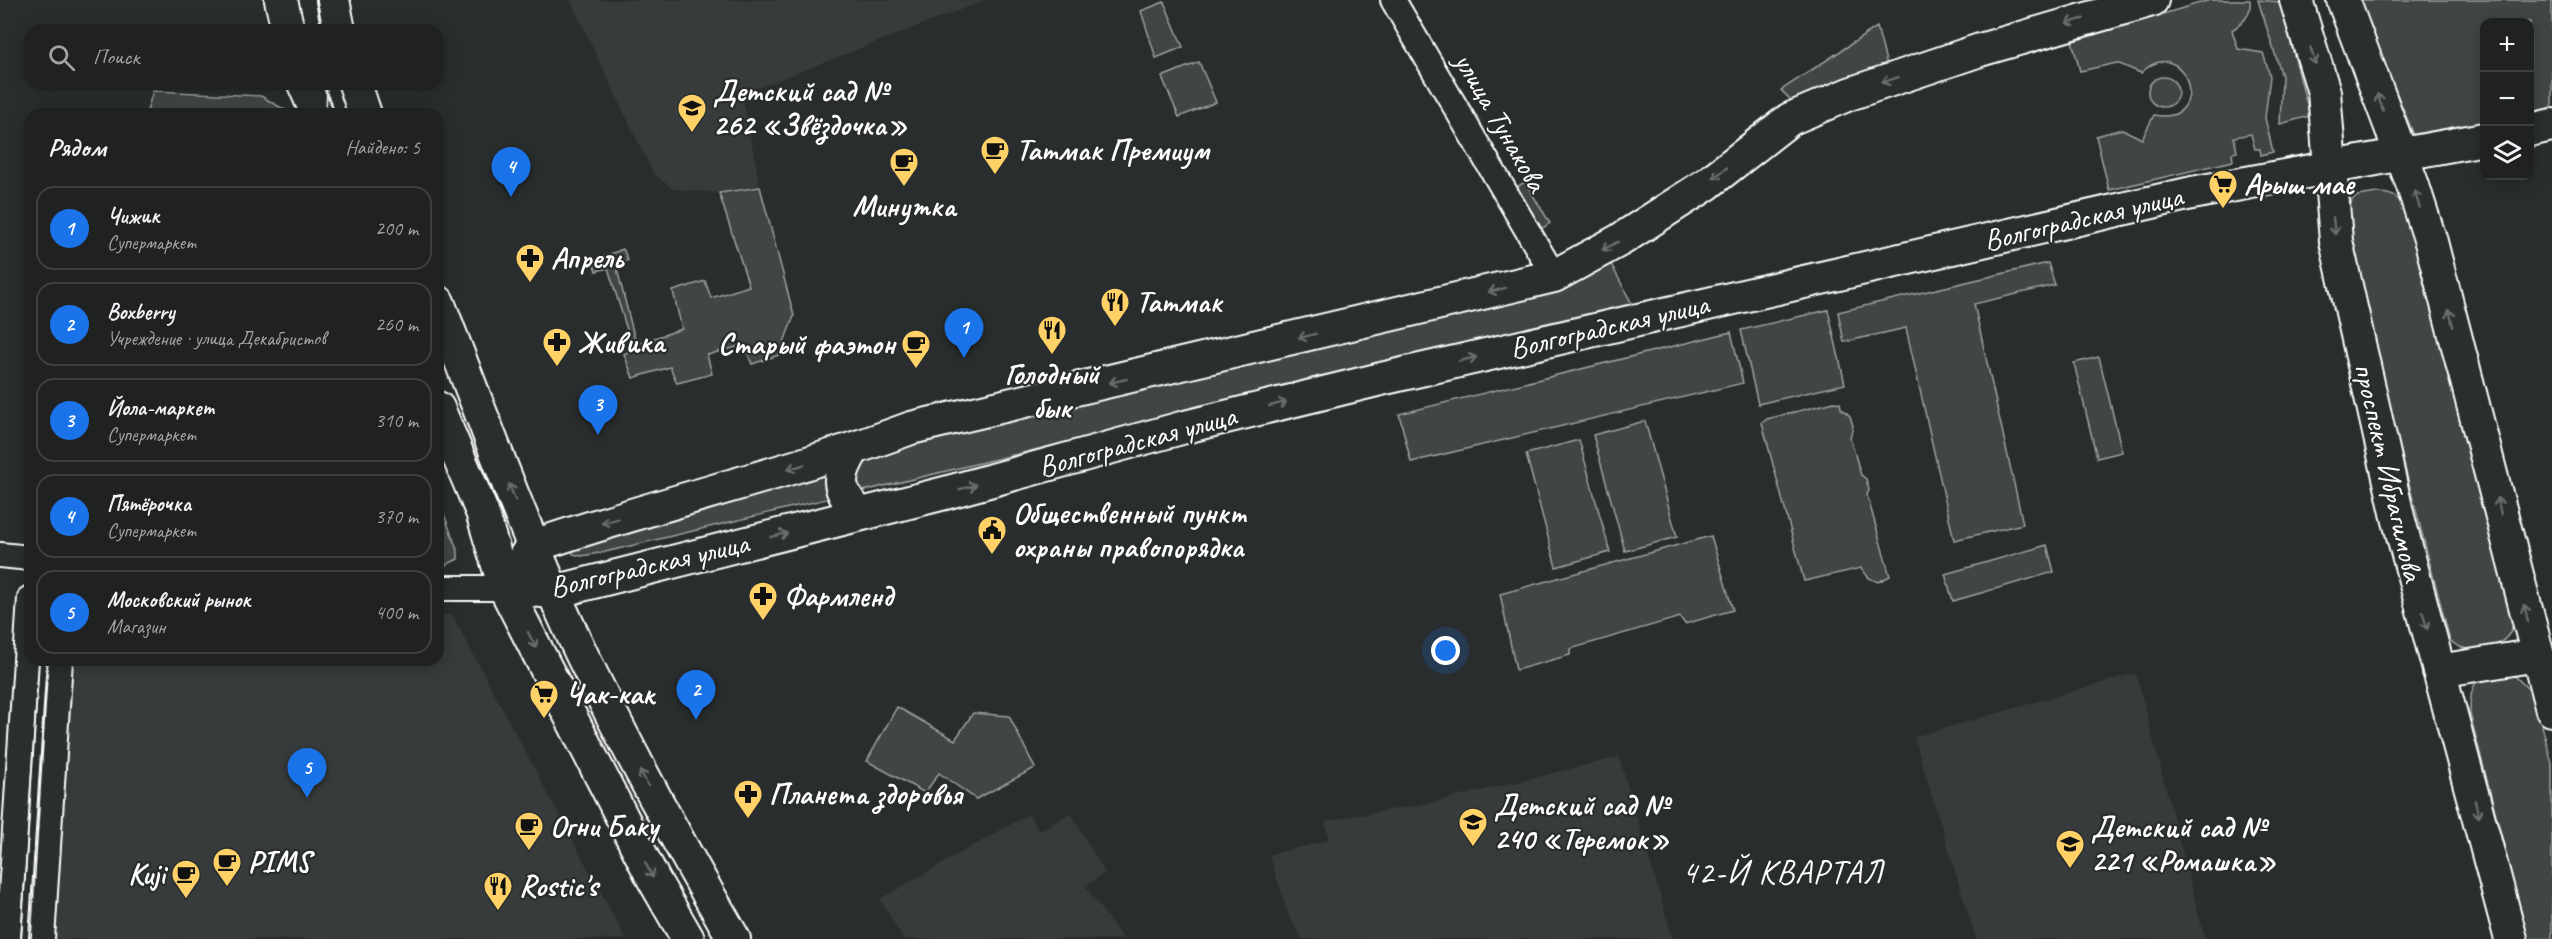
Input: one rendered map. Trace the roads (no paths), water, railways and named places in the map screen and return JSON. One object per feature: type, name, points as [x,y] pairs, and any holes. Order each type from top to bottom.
[{"type":"main road","points":[[281,0],[287,24]]},
{"type":"main road","points":[[333,0],[338,24]]},
{"type":"main road","name":"Волгоградская улица","points":[[505,588],[512,581],[529,550],[534,546],[595,525],[853,450],[911,428],[1090,388],[1554,276],[1620,240],[1707,184],[1790,119],[1849,94],[1980,50],[2152,0]]},
{"type":"main road","name":"проспект Ибрагимова","points":[[2296,0],[2324,92],[2336,241],[2398,518],[2511,939]]},
{"type":"main road","points":[[2343,0],[2432,242],[2552,710]]},
{"type":"main road","points":[[307,90],[314,108]]},
{"type":"main road","points":[[357,90],[363,108]]},
{"type":"main road","points":[[2534,129],[2552,125]]},
{"type":"main road","name":"Волгоградская улица","points":[[505,588],[554,592],[860,514],[1185,427],[1381,379],[2109,211],[2281,175],[2400,157],[2480,140]]},
{"type":"main road","points":[[444,317],[534,546],[582,654],[669,828],[734,939]]},
{"type":"main road","points":[[444,422],[483,512],[505,588],[654,880],[688,939]]},
{"type":"main road","points":[[853,450],[841,470],[842,485],[847,500],[860,514]]},
{"type":"main road","points":[[2439,671],[2537,655]]},
{"type":"street","name":"улица Тунакова","points":[[1393,0],[1554,276]]},
{"type":"street","points":[[0,555],[24,557]]},
{"type":"street","points":[[444,588],[505,588]]},
{"type":"street","points":[[8,939],[26,666]]},
{"type":"street","points":[[42,939],[60,666]]},
{"type":"tram line","points":[[317,0],[322,24]]},
{"type":"tram line","points":[[326,108],[327,90]]},
{"type":"tram line","points":[[21,939],[39,666]]},
{"type":"tram line","points":[[31,939],[48,666]]},
{"type":"place","name":"Детский сад № 262 «Звёздочка»","points":[[692,134]]},
{"type":"place","name":"Татмак Премиум","points":[[995,176]]},
{"type":"place","name":"Минутка","points":[[904,188]]},
{"type":"place","name":"Пятёрочка","points":[[511,197]]},
{"type":"place","name":"Арыш мае","points":[[2223,210]]},
{"type":"place","name":"Апрель","points":[[530,284]]},
{"type":"place","name":"Татмак","points":[[1115,328]]},
{"type":"place","name":"Голодный бык","points":[[1052,356]]},
{"type":"place","name":"Чижик","points":[[964,358]]},
{"type":"place","name":"Живика","points":[[557,368]]},
{"type":"place","name":"Старый фаэтон","points":[[916,370]]},
{"type":"place","name":"Йола-маркет","points":[[598,435]]},
{"type":"place","name":"Общественный пункт охраны правопорядка","points":[[992,556]]},
{"type":"place","name":"Фармленд","points":[[763,622]]},
{"type":"place","name":"Чак-как","points":[[544,720]]},
{"type":"place","name":"Boxberry","points":[[696,720]]},
{"type":"place","name":"Московский рынок","points":[[307,798]]},
{"type":"place","name":"Планета здоровья","points":[[748,820]]},
{"type":"place","name":"Детский сад № 240 «Теремок»","points":[[1473,848]]},
{"type":"place","name":"Огни Баку","points":[[529,852]]},
{"type":"place","name":"Детский сад № 221 «Ромашка»","points":[[2070,870]]},
{"type":"place","name":"PIMS","points":[[227,888]]},
{"type":"place","name":"Kuji","points":[[186,900]]},
{"type":"place","name":"Rostic's","points":[[498,912]]},
{"type":"district","name":"42-Й КВАРТАЛ","points":[[1783,872]]}]
